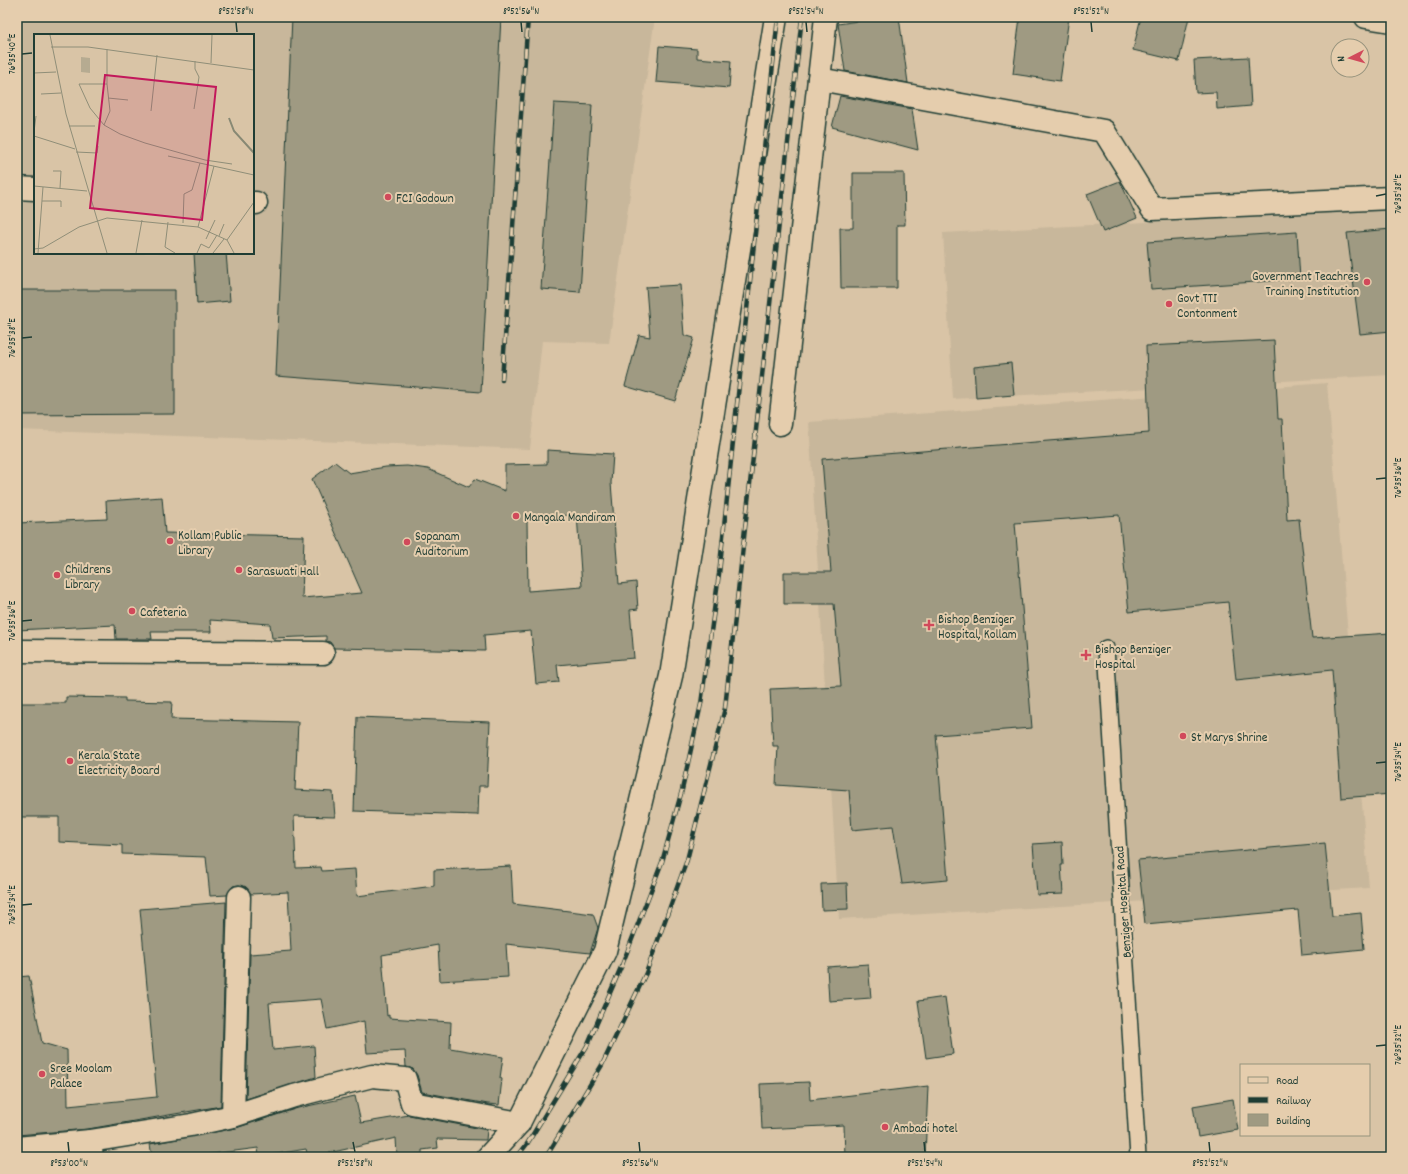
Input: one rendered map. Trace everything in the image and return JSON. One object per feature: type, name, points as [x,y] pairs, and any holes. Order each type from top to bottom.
[{"type":"street","points":[[488,1157],[519,1123],[605,951],[671,676],[776,17]]},
{"type":"street","points":[[780,424],[826,17]]},
{"type":"street","points":[[1366,17],[1391,21]]},
{"type":"street","points":[[819,79],[1104,131],[1152,209],[1391,198]]},
{"type":"street","points":[[17,188],[34,189]]},
{"type":"street","points":[[17,651],[323,653]]},
{"type":"street","points":[[233,1116],[239,897]]},
{"type":"street","points":[[17,1148],[91,1149],[233,1116],[294,1096],[372,1076],[405,1079],[412,1103],[519,1123]]},
{"type":"lane","name":"Benziger Hospital Road","points":[[1106,648],[1138,1157]]},
{"type":"shaded area","points":[[17,17],[655,17],[609,343],[542,341],[530,449],[17,430]]},
{"type":"shaded area","name":"Govt TTI Contonment","points":[[1391,209],[1391,375],[953,399],[943,233]]},
{"type":"shaded area","name":"Bishop Benziger Hospital","points":[[1327,383],[1369,888],[839,919],[809,422]]},
{"type":"building","name":"FCI Godown","points":[[292,17],[501,17],[481,392],[276,376]]},
{"type":"building","points":[[884,17],[899,17],[908,83],[845,71],[838,24]]},
{"type":"building","points":[[1020,17],[1069,17],[1060,81],[1013,74]]},
{"type":"building","points":[[1141,17],[1189,17],[1179,61],[1133,50]]},
{"type":"building","points":[[659,46],[697,49],[697,58],[731,61],[729,88],[656,82]]},
{"type":"building","points":[[1248,57],[1251,106],[1217,109],[1216,92],[1196,93],[1194,60]]},
{"type":"building","points":[[840,96],[912,109],[918,150],[832,127]]},
{"type":"building","points":[[554,103],[592,105],[580,292],[541,289]]},
{"type":"building","points":[[853,173],[904,173],[905,225],[897,225],[897,288],[841,288],[840,228],[853,228]]},
{"type":"building","points":[[1120,181],[1137,218],[1103,232],[1087,194]]},
{"type":"building","name":"Government Teachres Training Institution","points":[[1391,229],[1391,331],[1360,334],[1347,233]]},
{"type":"building","points":[[1297,232],[1300,279],[1151,289],[1147,242]]},
{"type":"building","points":[[194,254],[226,254],[230,301],[197,304]]},
{"type":"building","points":[[680,285],[684,335],[694,338],[675,401],[625,386],[639,335],[650,337],[646,287]]},
{"type":"building","points":[[17,290],[175,290],[175,414],[17,415]]},
{"type":"building","points":[[1274,340],[1278,419],[1282,419],[1287,520],[1299,519],[1312,638],[1391,633],[1391,794],[1341,798],[1332,670],[1236,680],[1228,602],[1129,612],[1119,515],[1015,523],[1032,728],[936,735],[948,880],[902,884],[893,826],[852,830],[849,790],[776,785],[778,746],[773,746],[770,689],[841,686],[834,604],[784,604],[784,572],[831,572],[822,459],[1149,433],[1146,346]]},
{"type":"building","points":[[1011,363],[1014,395],[976,398],[974,367]]},
{"type":"building","points":[[547,450],[613,454],[611,483],[619,584],[636,582],[638,609],[630,610],[634,658],[557,665],[559,682],[536,684],[531,631],[484,635],[485,651],[334,648],[330,642],[326,641],[326,636],[272,638],[270,624],[210,620],[211,632],[151,632],[152,639],[116,639],[115,625],[17,630],[17,523],[107,519],[106,501],[162,497],[165,533],[304,536],[302,598],[362,593],[312,479],[335,462],[349,473],[386,467],[407,466],[428,469],[469,487],[475,479],[505,491],[505,465],[547,464]],"holes":[[[577,514],[582,587],[528,591],[527,520]]]},
{"type":"building","points":[[66,697],[125,698],[125,701],[172,702],[171,719],[298,722],[295,790],[333,792],[335,817],[294,816],[296,868],[321,867],[322,871],[355,869],[357,896],[434,886],[434,870],[511,866],[513,904],[593,914],[598,928],[590,953],[506,944],[508,977],[440,981],[438,945],[382,955],[387,1016],[389,1015],[389,1018],[451,1022],[450,1048],[503,1057],[500,1078],[502,1079],[499,1105],[422,1092],[417,1075],[413,1069],[406,1067],[405,1051],[367,1053],[364,1021],[327,1029],[321,999],[269,1003],[273,1050],[314,1046],[316,1077],[246,1099],[250,954],[291,951],[288,892],[251,894],[246,887],[239,885],[233,886],[227,895],[210,896],[206,857],[122,854],[122,845],[59,842],[59,817],[17,817],[17,703],[66,703]]},
{"type":"building","points":[[357,717],[490,722],[487,786],[479,786],[478,815],[354,811]]},
{"type":"building","points":[[1062,842],[1063,865],[1061,865],[1063,894],[1037,895],[1033,844]]},
{"type":"building","points":[[1325,843],[1332,916],[1361,913],[1364,949],[1302,955],[1298,910],[1145,924],[1138,860]]},
{"type":"building","points":[[847,883],[848,909],[822,910],[821,884]]},
{"type":"building","points":[[226,902],[221,1106],[88,1129],[17,1135],[17,977],[29,976],[42,1043],[67,1050],[68,1106],[157,1097],[140,909]]},
{"type":"building","points":[[868,964],[871,998],[829,1001],[827,967]]},
{"type":"building","points":[[945,997],[953,1054],[926,1058],[918,1001]]},
{"type":"building","name":"Ambadi hotel","points":[[809,1082],[810,1100],[928,1086],[925,1157],[845,1157],[844,1125],[762,1129],[760,1084]]},
{"type":"building","points":[[355,1096],[361,1123],[409,1115],[487,1130],[486,1140],[437,1139],[438,1148],[422,1150],[422,1154],[397,1156],[396,1138],[311,1157],[308,1157],[306,1149],[259,1157],[258,1148],[189,1157],[152,1157],[150,1144],[236,1128],[298,1108]]},
{"type":"building","points":[[1233,1099],[1238,1130],[1198,1137],[1193,1106]]},
{"type":"railway","points":[[502,380],[528,17]]},
{"type":"railway","points":[[517,1157],[527,1144],[587,1046],[622,965],[662,862],[682,790],[701,704],[719,574],[778,17]]},
{"type":"railway","points":[[546,1157],[602,1065],[646,973],[687,860],[725,708],[802,17]]},
{"type":"place","name":"FCI Godown","points":[[388,197]]},
{"type":"place","name":"Government Teachres Training Institution","points":[[1367,282]]},
{"type":"place","name":"Govt TTI Contonment","points":[[1169,304]]},
{"type":"place","name":"Mangala Mandiram","points":[[516,516]]},
{"type":"place","name":"Kollam Public Library","points":[[170,541]]},
{"type":"place","name":"Sopanam Auditorium","points":[[407,542]]},
{"type":"place","name":"Saraswati Hall","points":[[239,570]]},
{"type":"place","name":"Childrens Library","points":[[57,575]]},
{"type":"place","name":"Cafeteria","points":[[132,611]]},
{"type":"place","name":"Bishop Benziger Hospital, Kollam","points":[[929,625]]},
{"type":"place","name":"Bishop Benziger Hospital","points":[[1086,655]]},
{"type":"place","name":"St Marys Shrine","points":[[1183,736]]},
{"type":"place","name":"Kerala State Electricity Board","points":[[70,761]]},
{"type":"place","name":"Sree Moolam Palace","points":[[42,1074]]},
{"type":"place","name":"Ambadi hotel","points":[[885,1127]]}]
